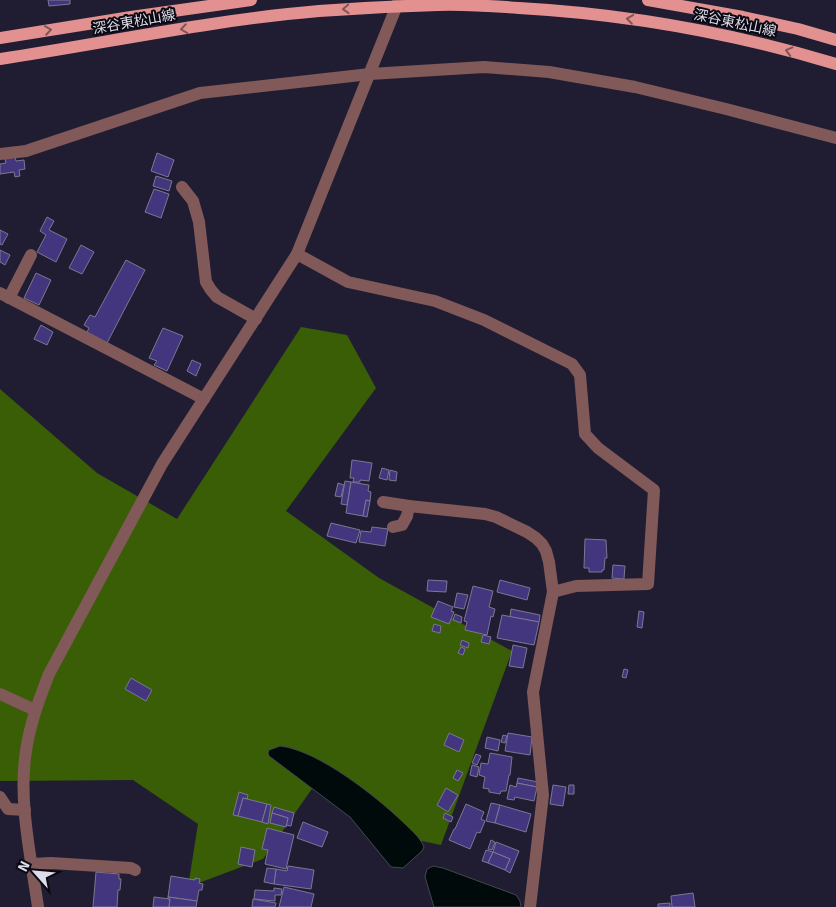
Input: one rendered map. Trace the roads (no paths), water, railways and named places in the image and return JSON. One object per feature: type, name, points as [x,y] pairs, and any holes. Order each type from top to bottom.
[{"type":"main road","name":"深谷東松山線","points":[[0,38],[251,0]]},
{"type":"main road","name":"深谷東松山線","points":[[648,0],[743,17],[798,29],[836,40]]},
{"type":"main road","name":"深谷東松山線","points":[[0,59],[237,20],[398,3],[554,10],[623,18],[679,26],[736,38],[836,64]]},
{"type":"street","points":[[38,907],[23,784],[26,752],[35,710],[49,674],[157,473],[297,254],[398,3]]},
{"type":"street","points":[[0,154],[26,151],[200,93],[370,74],[484,67],[549,72],[635,87],[836,138]]},
{"type":"street","points":[[182,187],[193,201],[199,222],[206,282],[217,297],[256,319]]},
{"type":"street","points":[[297,254],[348,282],[435,301],[484,320],[572,364],[580,375],[585,434],[598,448],[654,490],[648,584],[576,586],[553,592]]},
{"type":"street","points":[[31,255],[4,295],[204,399]]},
{"type":"street","points":[[384,502],[485,514],[496,517],[536,538],[546,551],[553,592],[533,692],[543,795],[530,907]]},
{"type":"street","points":[[393,527],[402,525],[410,506]]},
{"type":"street","points":[[0,694],[35,710]]},
{"type":"street","points":[[0,797],[8,809],[25,810]]},
{"type":"street","points":[[32,864],[52,862],[131,868],[135,870]]}]
